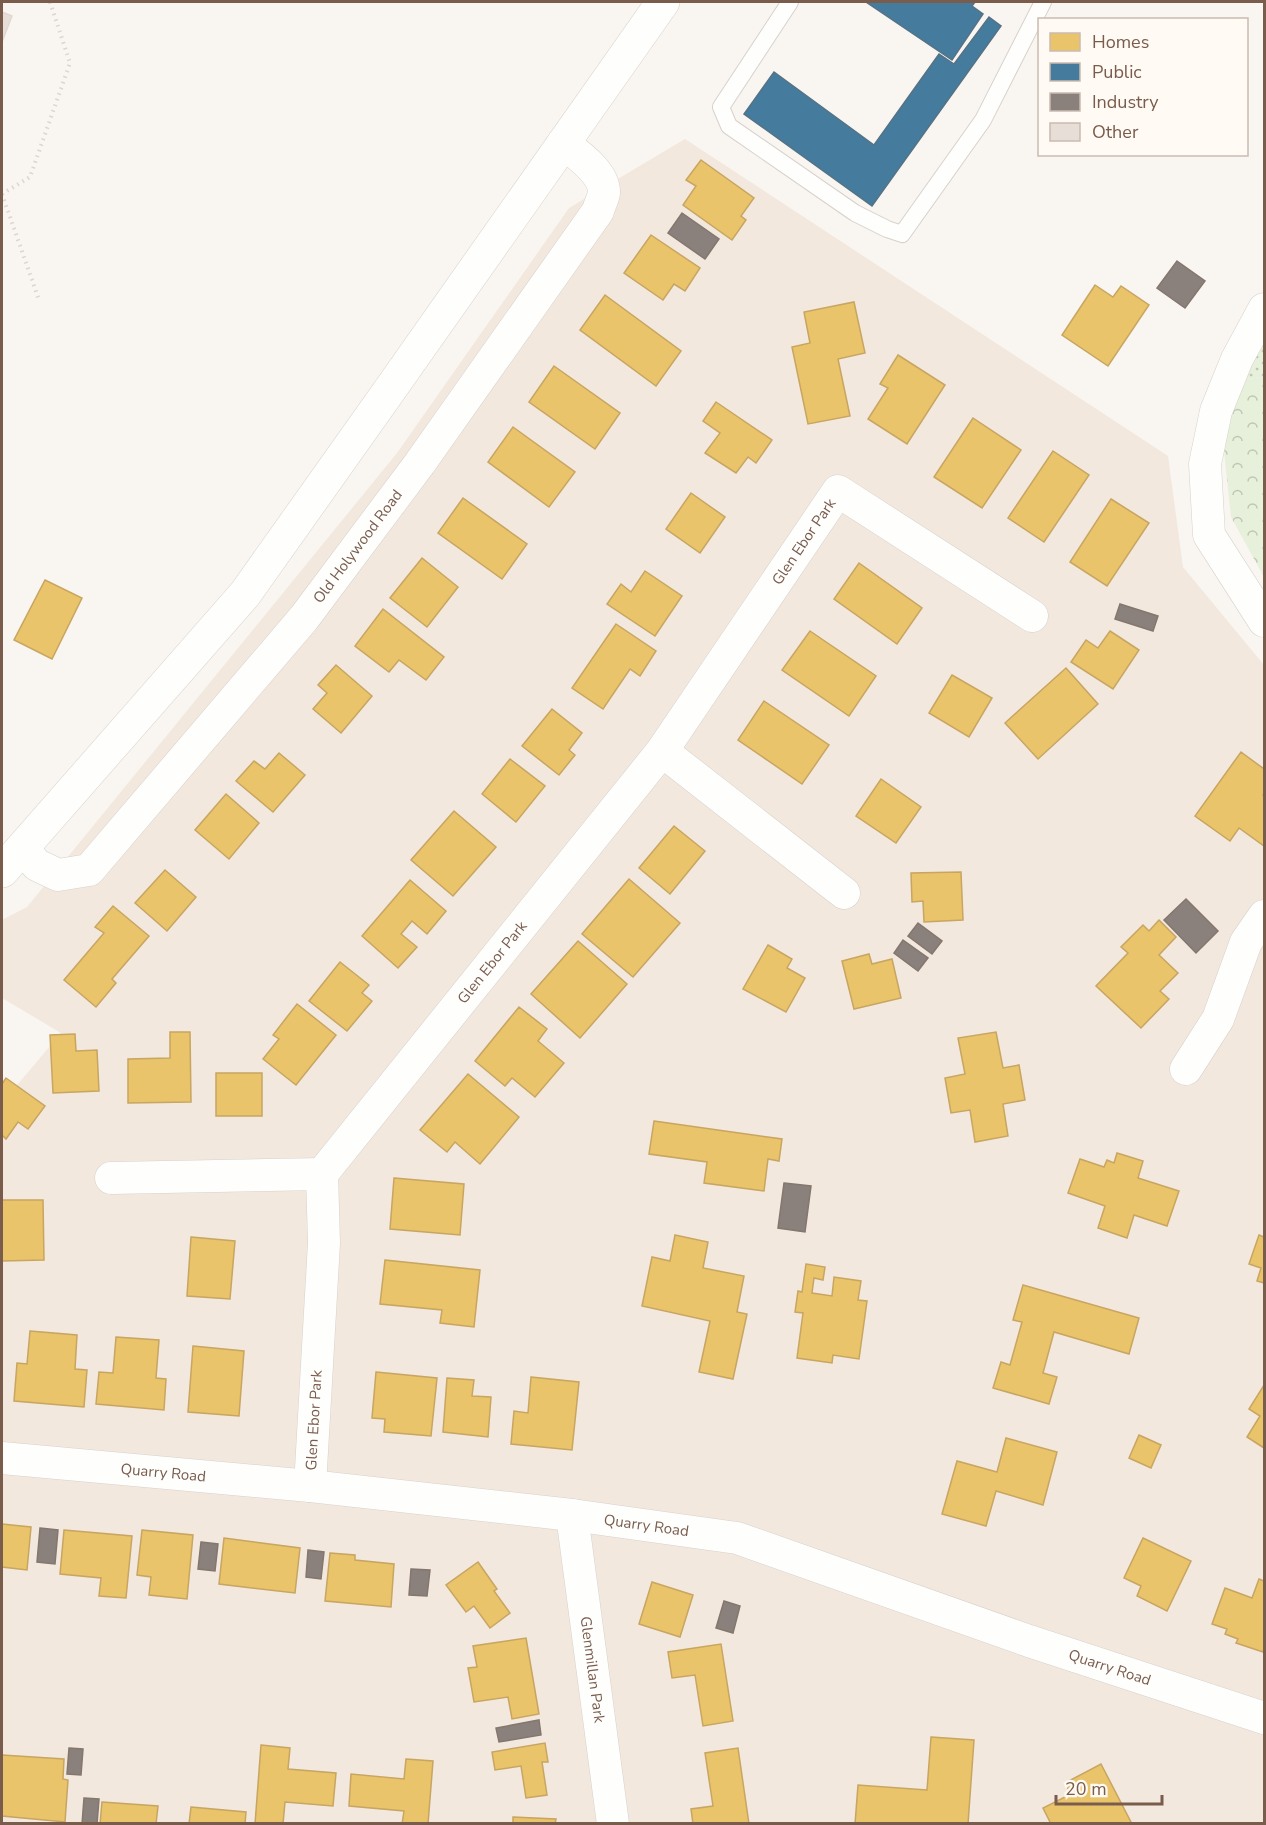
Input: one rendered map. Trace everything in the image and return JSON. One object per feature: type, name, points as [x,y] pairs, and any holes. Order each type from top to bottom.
[{"type":"street","name":"Old Holywood Road","points":[[563,143],[598,174],[604,192],[598,212],[420,463],[304,618],[89,870],[58,875],[38,865],[12,859],[245,594],[563,143],[663,2]]},
{"type":"street","points":[[1264,309],[1237,359],[1216,411],[1205,464],[1209,535],[1264,621]]},
{"type":"street","name":"Glen Ebor Park","points":[[310,1486],[324,1243],[322,1174],[662,751],[838,491],[1032,616]]},
{"type":"street","points":[[662,751],[844,893]]},
{"type":"street","points":[[1186,1069],[1218,1019],[1246,942],[1264,916]]},
{"type":"street","points":[[111,1178],[322,1174]]},
{"type":"street","name":"Quarry Road","points":[[2,1458],[310,1486],[572,1515],[736,1538],[1029,1641],[1264,1718]]},
{"type":"street","name":"Glenmillan Park","points":[[572,1515],[613,1824]]},
{"type":"lane","points":[[790,2],[721,107],[729,126],[855,213],[902,234],[983,120],[1037,4]]},
{"type":"path","points":[[39,300],[2,194],[30,177],[70,63],[50,2]]},
{"type":"shaded area","points":[[685,139],[1168,456],[1183,567],[1264,665],[1264,1823],[2,1823],[2,1103],[61,1033],[2,998],[2,920],[27,907],[397,453],[569,208]]},
{"type":"green space","points":[[1264,330],[1264,377],[1239,380]]},
{"type":"green space","points":[[1264,377],[1264,577],[1231,517],[1223,442],[1239,380]]},
{"type":"building: Homes","points":[[701,160],[754,198],[741,216],[746,220],[732,240],[683,205],[696,186],[686,180]]},
{"type":"building: Homes","points":[[651,235],[700,268],[685,291],[674,284],[663,300],[624,273]]},
{"type":"building: Homes","points":[[1095,285],[1113,297],[1121,286],[1149,305],[1108,366],[1062,335]]},
{"type":"building: Homes","points":[[605,295],[681,351],[656,386],[580,330]]},
{"type":"building: Homes","points":[[854,302],[865,353],[838,359],[850,416],[808,424],[792,347],[810,343],[804,312]]},
{"type":"building: Homes","points":[[898,355],[945,385],[907,444],[868,419],[888,388],[880,384]]},
{"type":"building: Homes","points":[[554,366],[620,413],[595,449],[529,402]]},
{"type":"building: Homes","points":[[716,402],[772,440],[756,463],[748,457],[736,473],[705,453],[720,433],[703,421]]},
{"type":"building: Homes","points":[[973,418],[1021,450],[982,508],[934,477]]},
{"type":"building: Homes","points":[[513,427],[575,472],[549,507],[488,462]]},
{"type":"building: Homes","points":[[1053,451],[1089,475],[1044,542],[1008,518]]},
{"type":"building: Homes","points":[[691,493],[725,517],[700,553],[666,529]]},
{"type":"building: Homes","points":[[463,498],[527,544],[502,579],[438,533]]},
{"type":"building: Homes","points":[[1111,499],[1149,523],[1107,586],[1070,562]]},
{"type":"building: Homes","points":[[422,558],[458,587],[427,627],[390,598]]},
{"type":"building: Homes","points":[[859,563],[922,608],[897,644],[834,599]]},
{"type":"building: Homes","points":[[645,571],[682,596],[655,636],[607,604],[621,584],[631,592]]},
{"type":"building: Homes","points":[[45,580],[82,598],[52,659],[14,640]]},
{"type":"building: Homes","points":[[383,609],[444,657],[426,680],[399,660],[389,672],[355,646]]},
{"type":"building: Homes","points":[[616,624],[656,651],[640,676],[630,669],[603,709],[572,688]]},
{"type":"building: Homes","points":[[810,631],[876,676],[849,716],[782,670]]},
{"type":"building: Homes","points":[[1110,631],[1139,650],[1113,689],[1071,662],[1086,640],[1098,648]]},
{"type":"building: Homes","points":[[336,665],[372,696],[341,733],[313,709],[327,693],[318,685]]},
{"type":"building: Homes","points":[[1066,668],[1098,704],[1038,759],[1005,723]]},
{"type":"building: Homes","points":[[952,675],[992,698],[969,737],[929,713]]},
{"type":"building: Homes","points":[[764,701],[829,745],[802,784],[738,740]]},
{"type":"building: Homes","points":[[552,709],[582,733],[569,750],[575,755],[559,775],[522,746]]},
{"type":"building: Homes","points":[[1241,752],[1264,769],[1264,846],[1239,828],[1230,841],[1195,816]]},
{"type":"building: Homes","points":[[279,753],[305,775],[273,812],[236,781],[254,761],[265,769]]},
{"type":"building: Homes","points":[[510,759],[545,786],[516,822],[482,794]]},
{"type":"building: Homes","points":[[881,779],[921,807],[896,843],[856,816]]},
{"type":"building: Homes","points":[[226,794],[259,823],[229,859],[195,830]]},
{"type":"building: Homes","points":[[454,811],[496,847],[453,896],[411,860]]},
{"type":"building: Homes","points":[[674,826],[705,851],[670,894],[639,868]]},
{"type":"building: Homes","points":[[165,870],[196,897],[167,931],[135,903]]},
{"type":"building: Homes","points":[[961,872],[963,920],[924,922],[923,901],[912,902],[911,873]]},
{"type":"building: Homes","points":[[629,879],[680,923],[633,977],[582,934]]},
{"type":"building: Homes","points":[[410,880],[446,911],[427,934],[412,921],[401,934],[417,947],[398,968],[362,936]]},
{"type":"building: Homes","points":[[113,906],[149,936],[112,979],[116,983],[96,1007],[64,980],[104,933],[95,927]]},
{"type":"building: Homes","points":[[1159,920],[1176,937],[1159,955],[1178,973],[1160,991],[1169,999],[1141,1028],[1096,986],[1128,953],[1121,947],[1143,925],[1149,931]]},
{"type":"building: Homes","points":[[578,941],[627,984],[580,1038],[531,994]]},
{"type":"building: Homes","points":[[768,945],[792,959],[787,968],[805,978],[786,1012],[743,989]]},
{"type":"building: Homes","points":[[869,954],[872,964],[892,959],[901,998],[854,1009],[842,961]]},
{"type":"building: Homes","points":[[340,962],[369,985],[362,993],[372,1001],[347,1031],[309,1001]]},
{"type":"building: Homes","points":[[297,1004],[336,1035],[296,1085],[263,1059],[279,1039],[273,1035]]},
{"type":"building: Homes","points":[[519,1007],[547,1029],[538,1041],[564,1063],[535,1097],[512,1078],[505,1086],[475,1061]]},
{"type":"building: Homes","points":[[170,1032],[190,1032],[191,1102],[128,1103],[128,1059],[170,1058]]},
{"type":"building: Homes","points":[[996,1032],[1003,1068],[1019,1065],[1025,1100],[1003,1104],[1008,1136],[975,1142],[970,1110],[951,1113],[945,1078],[965,1074],[958,1038]]},
{"type":"building: Homes","points":[[75,1034],[76,1051],[97,1050],[99,1091],[53,1093],[50,1035]]},
{"type":"building: Homes","points":[[216,1073],[262,1073],[262,1116],[216,1116]]},
{"type":"building: Homes","points":[[468,1074],[519,1117],[480,1164],[455,1142],[447,1152],[420,1130]]},
{"type":"building: Homes","points":[[6,1078],[45,1106],[28,1129],[18,1122],[6,1139],[2,1135],[2,1084]]},
{"type":"building: Homes","points":[[654,1121],[782,1139],[779,1161],[768,1159],[764,1191],[704,1183],[707,1162],[649,1154]]},
{"type":"building: Homes","points":[[1117,1153],[1143,1161],[1138,1178],[1179,1191],[1167,1226],[1134,1215],[1127,1238],[1098,1228],[1105,1206],[1068,1193],[1080,1159],[1104,1167],[1107,1160],[1114,1163]]},
{"type":"building: Homes","points":[[394,1178],[464,1184],[460,1235],[390,1229]]},
{"type":"building: Homes","points":[[2,1200],[43,1200],[44,1260],[2,1261]]},
{"type":"building: Homes","points":[[675,1235],[708,1242],[703,1268],[744,1276],[737,1312],[747,1314],[733,1379],[699,1372],[710,1321],[642,1306],[652,1257],[670,1261]]},
{"type":"building: Homes","points":[[1259,1235],[1264,1237],[1264,1283],[1257,1281],[1261,1268],[1249,1264]]},
{"type":"building: Homes","points":[[191,1237],[235,1241],[230,1299],[187,1296]]},
{"type":"building: Homes","points":[[385,1260],[480,1270],[474,1327],[440,1323],[442,1310],[380,1304]]},
{"type":"building: Homes","points":[[806,1264],[825,1267],[823,1280],[814,1278],[812,1293],[832,1296],[834,1277],[861,1281],[858,1300],[867,1301],[859,1359],[833,1355],[832,1363],[797,1358],[803,1313],[795,1312],[798,1291],[802,1292]]},
{"type":"building: Homes","points":[[1023,1285],[1139,1318],[1129,1354],[1054,1332],[1043,1373],[1057,1377],[1049,1404],[993,1388],[1001,1362],[1010,1365],[1022,1322],[1013,1320]]},
{"type":"building: Homes","points":[[30,1331],[77,1335],[75,1369],[87,1370],[84,1407],[14,1401],[17,1363],[27,1364]]},
{"type":"building: Homes","points":[[116,1337],[159,1340],[156,1378],[166,1379],[164,1410],[96,1404],[99,1372],[113,1373]]},
{"type":"building: Homes","points":[[193,1346],[244,1351],[239,1416],[188,1412]]},
{"type":"building: Homes","points":[[376,1372],[437,1378],[431,1436],[384,1432],[385,1419],[372,1418]]},
{"type":"building: Homes","points":[[531,1377],[579,1382],[572,1450],[511,1444],[514,1411],[528,1413]]},
{"type":"building: Homes","points":[[447,1378],[474,1380],[472,1396],[491,1397],[488,1437],[443,1432]]},
{"type":"building: Homes","points":[[1264,1385],[1264,1448],[1247,1437],[1260,1416],[1249,1409]]},
{"type":"building: Homes","points":[[1139,1435],[1161,1445],[1151,1468],[1129,1458]]},
{"type":"building: Homes","points":[[1006,1438],[1057,1452],[1043,1505],[996,1491],[986,1526],[942,1514],[957,1461],[997,1472]]},
{"type":"building: Homes","points":[[2,1524],[31,1527],[27,1570],[2,1567]]},
{"type":"building: Homes","points":[[64,1530],[132,1536],[126,1598],[99,1596],[101,1578],[60,1574]]},
{"type":"building: Homes","points":[[142,1530],[193,1535],[187,1599],[149,1595],[151,1577],[137,1575]]},
{"type":"building: Homes","points":[[224,1538],[300,1548],[295,1593],[219,1584]]},
{"type":"building: Homes","points":[[1143,1538],[1191,1561],[1167,1611],[1137,1596],[1141,1586],[1124,1578]]},
{"type":"building: Homes","points":[[330,1553],[355,1555],[355,1560],[394,1564],[391,1607],[325,1601]]},
{"type":"building: Homes","points":[[478,1562],[497,1589],[494,1591],[510,1613],[490,1628],[474,1606],[466,1612],[446,1585]]},
{"type":"building: Homes","points":[[1259,1579],[1264,1581],[1263,1652],[1236,1643],[1238,1639],[1225,1634],[1227,1629],[1212,1624],[1225,1588],[1252,1598]]},
{"type":"building: Homes","points":[[652,1582],[693,1595],[680,1637],[639,1624]]},
{"type":"building: Homes","points":[[526,1638],[539,1714],[512,1719],[508,1697],[474,1702],[468,1668],[477,1667],[473,1646]]},
{"type":"building: Homes","points":[[721,1644],[733,1721],[703,1726],[695,1675],[672,1678],[668,1652]]},
{"type":"building: Homes","points":[[931,1737],[974,1740],[968,1824],[855,1824],[858,1785],[927,1790]]},
{"type":"building: Homes","points":[[545,1743],[548,1762],[542,1762],[547,1795],[526,1798],[521,1766],[495,1770],[492,1752]]},
{"type":"building: Homes","points":[[261,1745],[290,1748],[288,1769],[336,1773],[333,1806],[285,1802],[283,1824],[255,1824]]},
{"type":"building: Homes","points":[[738,1748],[749,1824],[693,1824],[691,1809],[713,1806],[705,1753]]},
{"type":"building: Homes","points":[[2,1755],[64,1759],[63,1779],[68,1780],[65,1822],[2,1816]]},
{"type":"building: Homes","points":[[406,1759],[433,1761],[428,1824],[402,1824],[404,1811],[349,1806],[351,1774],[404,1779]]},
{"type":"building: Homes","points":[[1101,1764],[1132,1824],[1051,1824],[1043,1808],[1071,1794],[1065,1783]]},
{"type":"building: Homes","points":[[102,1802],[158,1806],[156,1824],[100,1824]]},
{"type":"building: Homes","points":[[191,1807],[246,1812],[245,1824],[189,1824]]},
{"type":"building: Homes","points":[[513,1817],[556,1819],[555,1824],[513,1824]]},
{"type":"building: Public","points":[[866,2],[975,2],[972,6],[983,14],[952,60]]},
{"type":"building: Public","points":[[989,17],[1001,26],[872,206],[744,114],[774,72],[874,145],[939,54],[954,64]]},
{"type":"building: Industry","points":[[682,213],[719,239],[705,259],[668,233]]},
{"type":"building: Industry","points":[[1177,261],[1205,281],[1185,308],[1157,288]]},
{"type":"building: Industry","points":[[1120,604],[1158,616],[1153,631],[1115,619]]},
{"type":"building: Industry","points":[[1186,899],[1218,931],[1196,953],[1164,920]]},
{"type":"building: Industry","points":[[918,923],[942,941],[932,954],[908,936]]},
{"type":"building: Industry","points":[[903,940],[928,958],[918,971],[894,953]]},
{"type":"building: Industry","points":[[784,1183],[811,1186],[805,1232],[778,1228]]},
{"type":"building: Industry","points":[[40,1528],[58,1530],[55,1564],[37,1562]]},
{"type":"building: Industry","points":[[201,1542],[218,1544],[215,1571],[198,1569]]},
{"type":"building: Industry","points":[[308,1550],[324,1552],[321,1579],[306,1577]]},
{"type":"building: Industry","points":[[411,1569],[430,1570],[427,1596],[409,1595]]},
{"type":"building: Industry","points":[[724,1601],[740,1606],[733,1633],[716,1628]]},
{"type":"building: Industry","points":[[539,1720],[541,1735],[499,1742],[496,1728]]},
{"type":"building: Industry","points":[[69,1748],[83,1749],[81,1775],[67,1774]]},
{"type":"building: Industry","points":[[84,1798],[99,1799],[97,1824],[82,1824]]},
{"type":"building: Other","points":[[2,12],[12,16],[2,42]]}]
